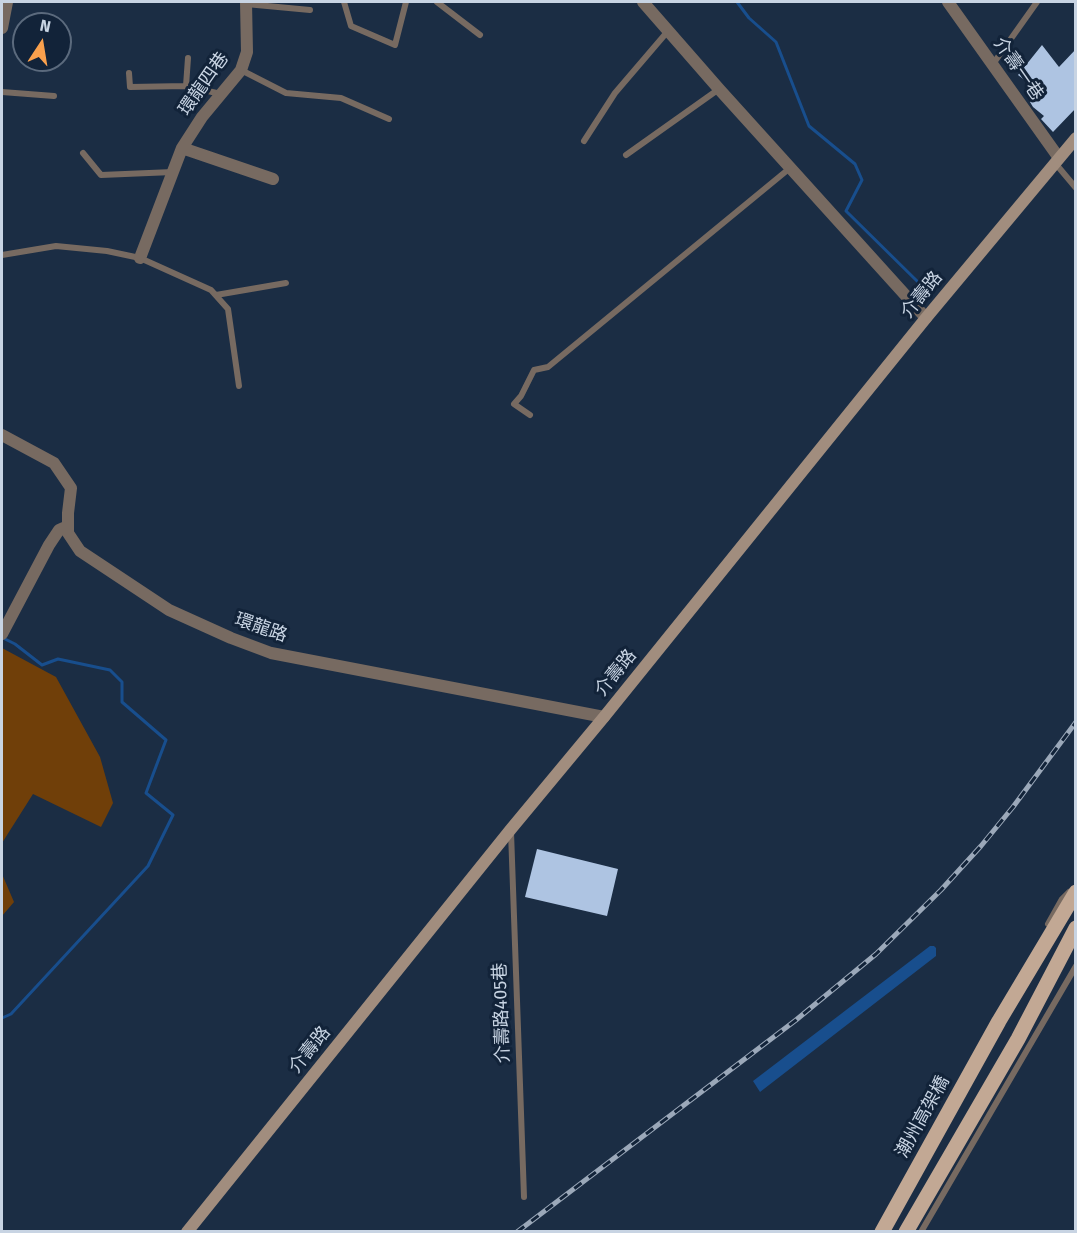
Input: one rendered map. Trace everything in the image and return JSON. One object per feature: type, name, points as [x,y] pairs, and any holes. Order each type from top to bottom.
[{"type":"main road","name":"介壽路","points":[[187,1232],[511,829],[1076,138]]},
{"type":"main road","name":"潮州高架橋","points":[[882,1232],[999,1021],[1076,892]]},
{"type":"main road","points":[[906,1232],[1018,1039],[1076,928]]},
{"type":"street","points":[[2,28],[7,2]]},
{"type":"street","points":[[643,2],[718,89],[927,318]]},
{"type":"street","name":"介壽一巷","points":[[948,2],[993,64],[1057,160]]},
{"type":"street","name":"環龍四巷","points":[[140,258],[182,148],[202,117],[241,70],[247,52],[246,3]]},
{"type":"street","points":[[182,148],[273,179]]},
{"type":"street","points":[[2,435],[54,463],[71,488],[68,526],[59,530],[54,538],[2,632]]},
{"type":"street","name":"環龍路","points":[[68,526],[68,533],[80,551],[168,610],[271,653],[604,717]]},
{"type":"lane","points":[[344,2],[351,26],[395,45],[406,2]]},
{"type":"lane","points":[[437,2],[480,35]]},
{"type":"lane","points":[[993,64],[1037,2]]},
{"type":"lane","points":[[246,3],[310,10]]},
{"type":"lane","points":[[584,141],[615,93],[668,31]]},
{"type":"lane","points":[[186,86],[188,58]]},
{"type":"lane","points":[[241,70],[285,93],[341,98],[389,119]]},
{"type":"lane","points":[[129,73],[130,87],[186,86],[221,94]]},
{"type":"lane","points":[[627,155],[718,89]]},
{"type":"lane","points":[[2,92],[54,96]]},
{"type":"lane","points":[[83,153],[101,175],[173,172]]},
{"type":"lane","points":[[1057,160],[1076,188]]},
{"type":"lane","points":[[530,415],[514,404],[521,396],[534,370],[548,367],[790,168]]},
{"type":"lane","points":[[2,255],[56,246],[107,251],[140,258],[212,290],[228,309],[239,386]]},
{"type":"lane","points":[[216,295],[286,282]]},
{"type":"lane","name":"介壽路405巷","points":[[511,829],[524,1197]]},
{"type":"lane","points":[[876,1232],[1062,899],[1076,885]]},
{"type":"lane","points":[[921,1232],[1076,966]]},
{"type":"shaded area","points":[[2,648],[56,677],[100,757],[113,803],[101,827],[33,794],[2,843]]},
{"type":"shaded area","points":[[2,874],[14,902],[2,916]]},
{"type":"water","points":[[930,946],[936,948],[936,956],[760,1092],[753,1081]]},
{"type":"building","points":[[1042,45],[1059,67],[1076,49],[1076,108],[1053,132],[1041,119],[1044,116],[1030,102],[1034,97],[1026,91],[1031,85],[1018,75]]},
{"type":"building","points":[[537,849],[618,869],[607,916],[525,897]]},
{"type":"waterway","points":[[737,2],[749,18],[776,42],[809,126],[855,164],[862,180],[846,211],[918,282]]},
{"type":"waterway","points":[[2,1018],[11,1014],[148,866],[173,815],[146,793],[166,740],[122,702],[122,682],[110,670],[58,659],[42,665],[15,644],[3,638]]},
{"type":"railway","points":[[517,1232],[796,1020],[876,954],[941,890],[981,846],[1076,722]]}]
